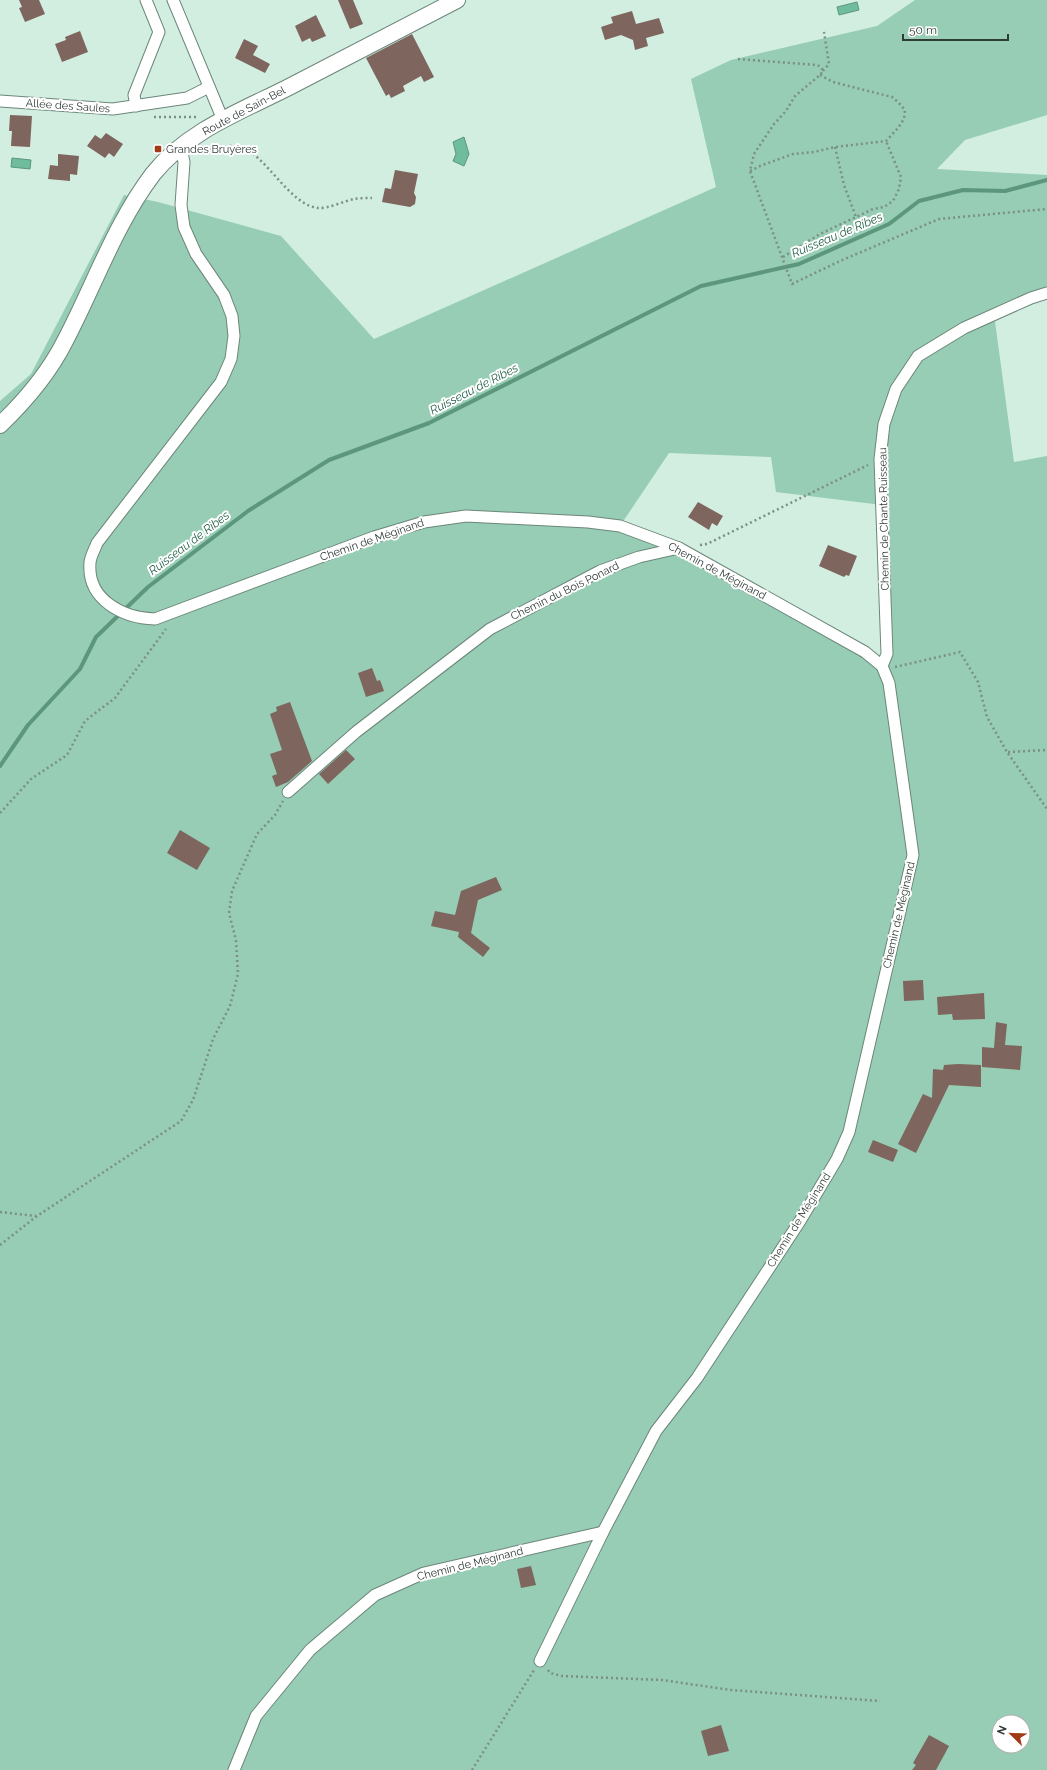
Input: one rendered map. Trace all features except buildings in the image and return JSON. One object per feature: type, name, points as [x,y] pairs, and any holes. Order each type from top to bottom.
[{"type":"main road","name":"Route de Sain-Bel","points":[[0,425],[20,406],[43,377],[65,342],[126,216],[136,198],[158,169],[181,148],[208,127],[457,0]]},
{"type":"street","points":[[136,106],[134,95],[159,32],[146,0]]},
{"type":"street","points":[[173,0],[223,120]]},
{"type":"street","name":"Allée des Saules","points":[[0,101],[113,109],[187,98],[209,87]]},
{"type":"street","name":"Chemin de Méginand","points":[[181,148],[184,162],[181,204],[184,227],[196,254],[224,295],[232,316],[234,336],[231,359],[221,382],[97,543],[90,562],[90,579],[100,597],[115,609],[128,616],[155,619],[374,537],[424,522],[466,516],[588,522],[620,526],[679,548],[865,652],[882,666],[889,683],[913,855],[849,1132],[837,1159],[800,1221],[697,1378],[656,1431],[603,1532],[540,1661]]},
{"type":"street","name":"Chemin de Chante Ruisseau","points":[[882,666],[887,654],[880,459],[884,424],[896,389],[918,356],[964,328],[1031,298],[1047,293]]},
{"type":"street","name":"Chemin du Bois Ponard","points":[[288,792],[356,732],[490,629],[600,571],[639,557],[679,548]]},
{"type":"street","name":"Chemin de Méginand","points":[[234,1770],[256,1716],[310,1650],[375,1595],[424,1573],[603,1532]]},
{"type":"path","points":[[824,32],[829,64],[820,75],[795,96],[786,111],[774,124],[754,154],[750,171],[792,284],[840,260],[939,219],[1047,209]]},
{"type":"path","points":[[738,60],[817,65],[821,67],[823,71]]},
{"type":"path","points":[[750,171],[793,154],[814,152],[835,146],[886,141],[904,119],[905,110],[899,102],[892,97],[833,82],[820,75]]},
{"type":"path","points":[[150,117],[204,117]]},
{"type":"path","points":[[783,257],[820,234],[893,201],[899,190],[901,177],[886,141]]},
{"type":"path","points":[[835,146],[844,185],[856,217]]},
{"type":"path","points":[[181,148],[197,151],[239,147],[249,150],[290,192],[305,203],[318,208],[355,199],[372,198]]},
{"type":"path","points":[[679,548],[707,544],[880,459]]},
{"type":"path","points":[[0,813],[31,779],[67,755],[85,722],[116,698],[179,611]]},
{"type":"path","points":[[882,666],[895,667],[960,652],[978,682],[987,717],[1007,752],[1047,809]]},
{"type":"path","points":[[1007,752],[1047,750]]},
{"type":"path","points":[[0,1246],[36,1216],[181,1122],[193,1100],[213,1039],[230,1006],[238,974],[236,940],[230,913],[232,891],[257,834],[275,815],[288,792]]},
{"type":"path","points":[[0,1212],[36,1216]]},
{"type":"path","points":[[472,1770],[540,1661],[550,1673],[562,1676],[662,1680],[731,1690],[880,1701]]},
{"type":"shaded area","points":[[915,0],[1047,0],[1047,115],[965,140],[937,169],[1047,175],[1047,293],[994,314],[1014,462],[1047,456],[1047,1770],[0,1770],[0,401],[31,374],[124,195],[158,202],[281,236],[374,339],[716,187],[691,79],[731,60],[877,26]],"holes":[[[669,453],[771,457],[776,492],[882,505],[882,666],[679,548],[620,526]]]},
{"type":"shaded area","points":[[857,2],[859,10],[839,15],[837,7]]},
{"type":"shaded area","points":[[464,137],[469,154],[464,166],[453,161],[456,154],[453,142]]},
{"type":"shaded area","points":[[12,158],[31,160],[30,169],[11,167]]},
{"type":"waterway","name":"Ruisseau de Ribes","points":[[0,766],[28,725],[80,669],[96,637],[148,587],[248,511],[329,460],[429,423],[701,286],[799,264],[889,224],[919,201],[963,190],[1005,191],[1047,180]]},
{"type":"place","name":"Grandes Bruyères","points":[[158,149]]}]
